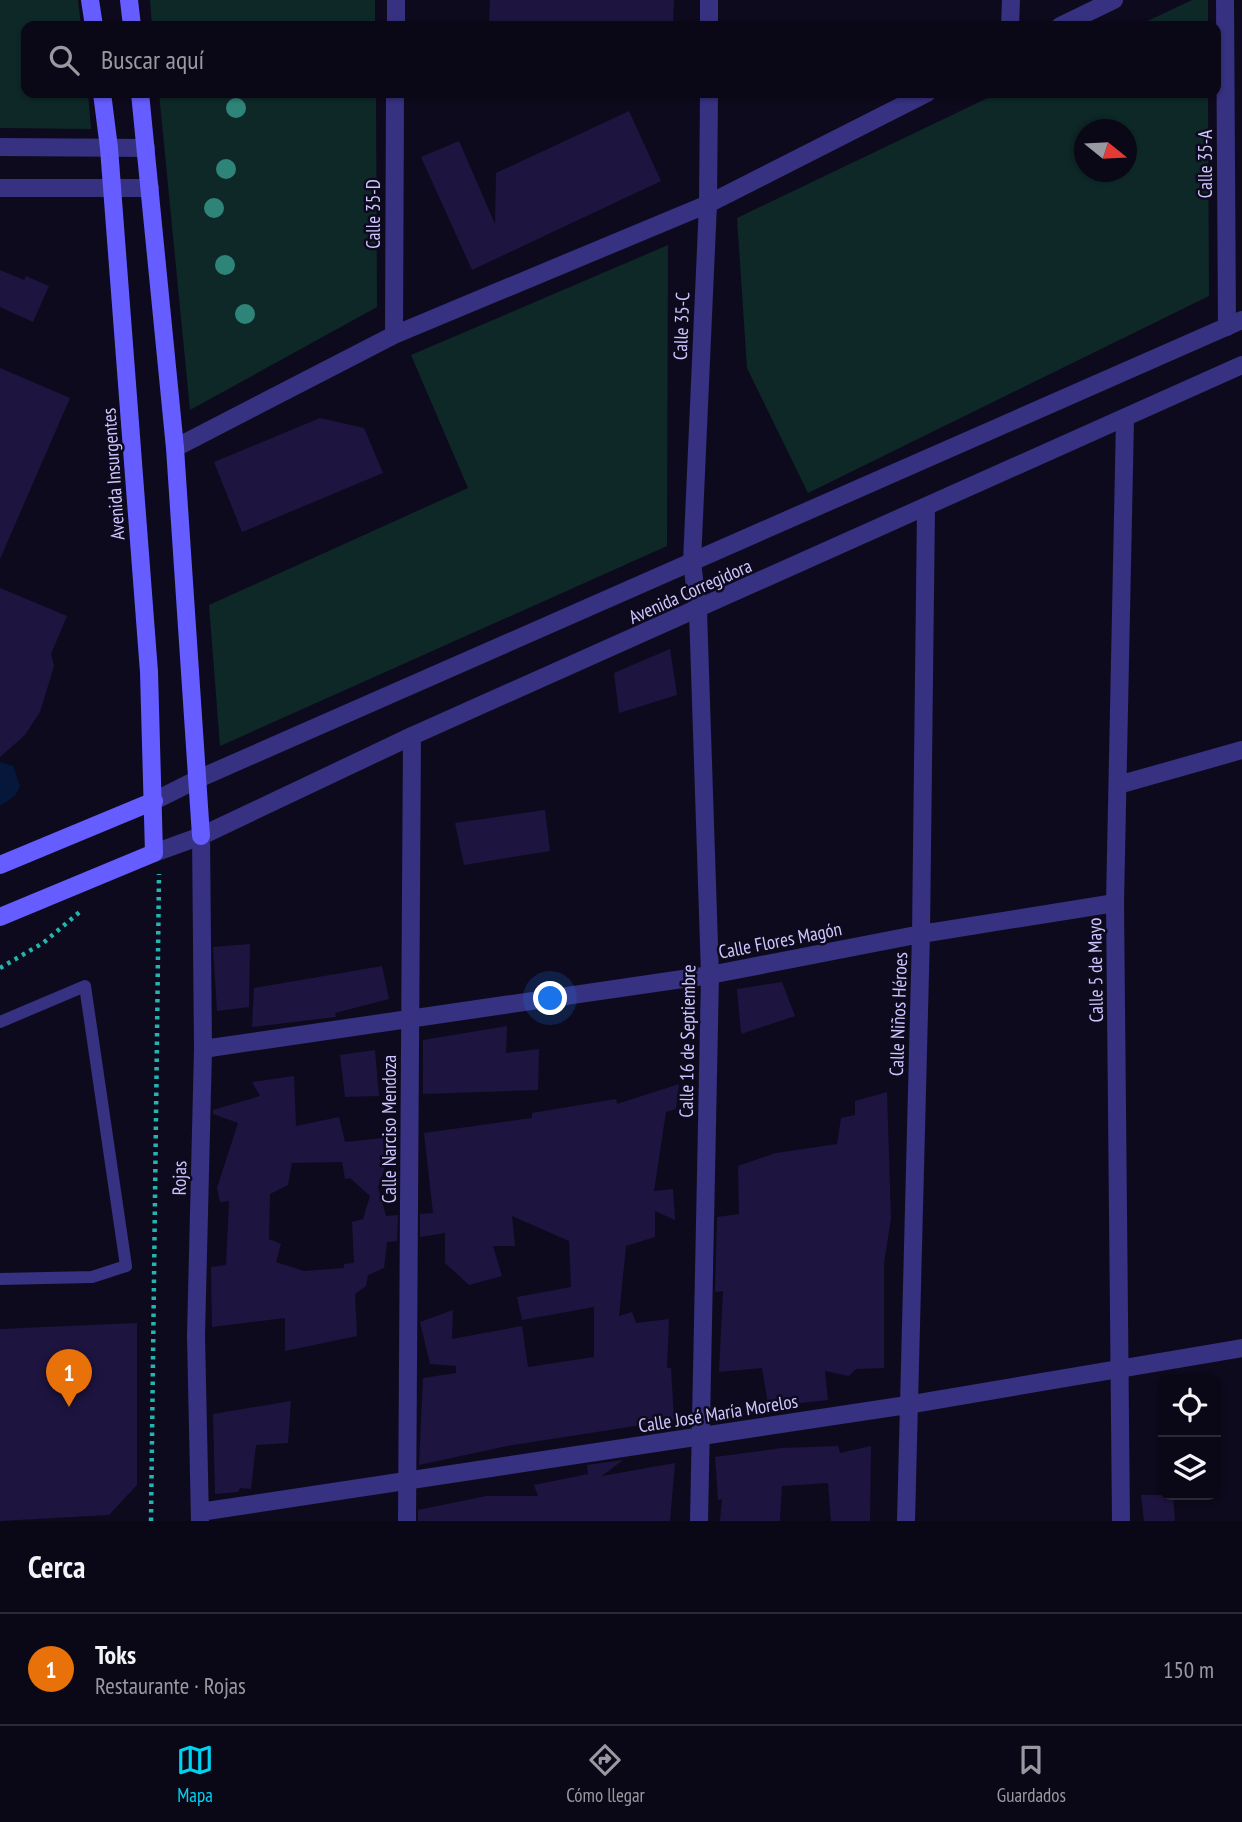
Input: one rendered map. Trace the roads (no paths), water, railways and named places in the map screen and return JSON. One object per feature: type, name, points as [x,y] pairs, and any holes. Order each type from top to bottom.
[{"type":"main road","points":[[90,0],[93,21]]},
{"type":"main road","points":[[129,0],[131,21]]},
{"type":"main road","name":"Avenida Insurgentes","points":[[103,98],[110,148],[149,672],[155,801],[154,853]]},
{"type":"main road","points":[[141,98],[175,448],[201,836]]},
{"type":"main road","points":[[0,865],[155,801]]},
{"type":"main road","points":[[0,917],[154,853]]},
{"type":"street","points":[[396,0],[396,21]]},
{"type":"street","points":[[709,0],[709,21]]},
{"type":"street","points":[[1010,21],[1011,0]]},
{"type":"street","points":[[1070,21],[1114,0]]},
{"type":"street","name":"Calle 35-A","points":[[1224,0],[1234,324]]},
{"type":"street","name":"Calle 35-D","points":[[394,335],[395,98]]},
{"type":"street","name":"Calle 35-C","points":[[692,562],[708,204],[709,98]]},
{"type":"street","points":[[175,448],[394,335],[708,204],[918,98]]},
{"type":"street","points":[[0,147],[146,148]]},
{"type":"street","points":[[0,188],[150,188]]},
{"type":"street","name":"Avenida Corregidora","points":[[155,801],[198,779],[1234,324]]},
{"type":"street","name":"Avenida Corregidora","points":[[154,853],[201,836],[412,736],[698,611],[1242,365]]},
{"type":"street","name":"Calle 5 de Mayo","points":[[1121,1521],[1122,1368],[1115,903],[1125,419]]},
{"type":"street","name":"Calle Niños Héroes","points":[[906,1521],[921,934],[926,508]]},
{"type":"street","name":"Calle 16 de Septiembre","points":[[692,562],[698,611],[710,975],[699,1521]]},
{"type":"street","name":"Calle Narciso Mendoza","points":[[407,1521],[412,736]]},
{"type":"street","points":[[1118,785],[1242,750]]},
{"type":"street","name":"Rojas","points":[[200,1516],[196,1336],[202,1049],[201,836]]},
{"type":"street","name":"Calle Flores Magón","points":[[202,1049],[710,975],[921,934],[1115,903]]},
{"type":"street","name":"Calle José María Morelos","points":[[200,1516],[907,1405],[1242,1348]]},
{"type":"lane","points":[[0,1022],[85,986],[126,1266],[92,1277],[0,1279]]},
{"type":"water","points":[[0,762],[13,766],[20,786],[15,796],[0,806]]},
{"type":"place","name":"Toks","points":[[69,1407]]}]
